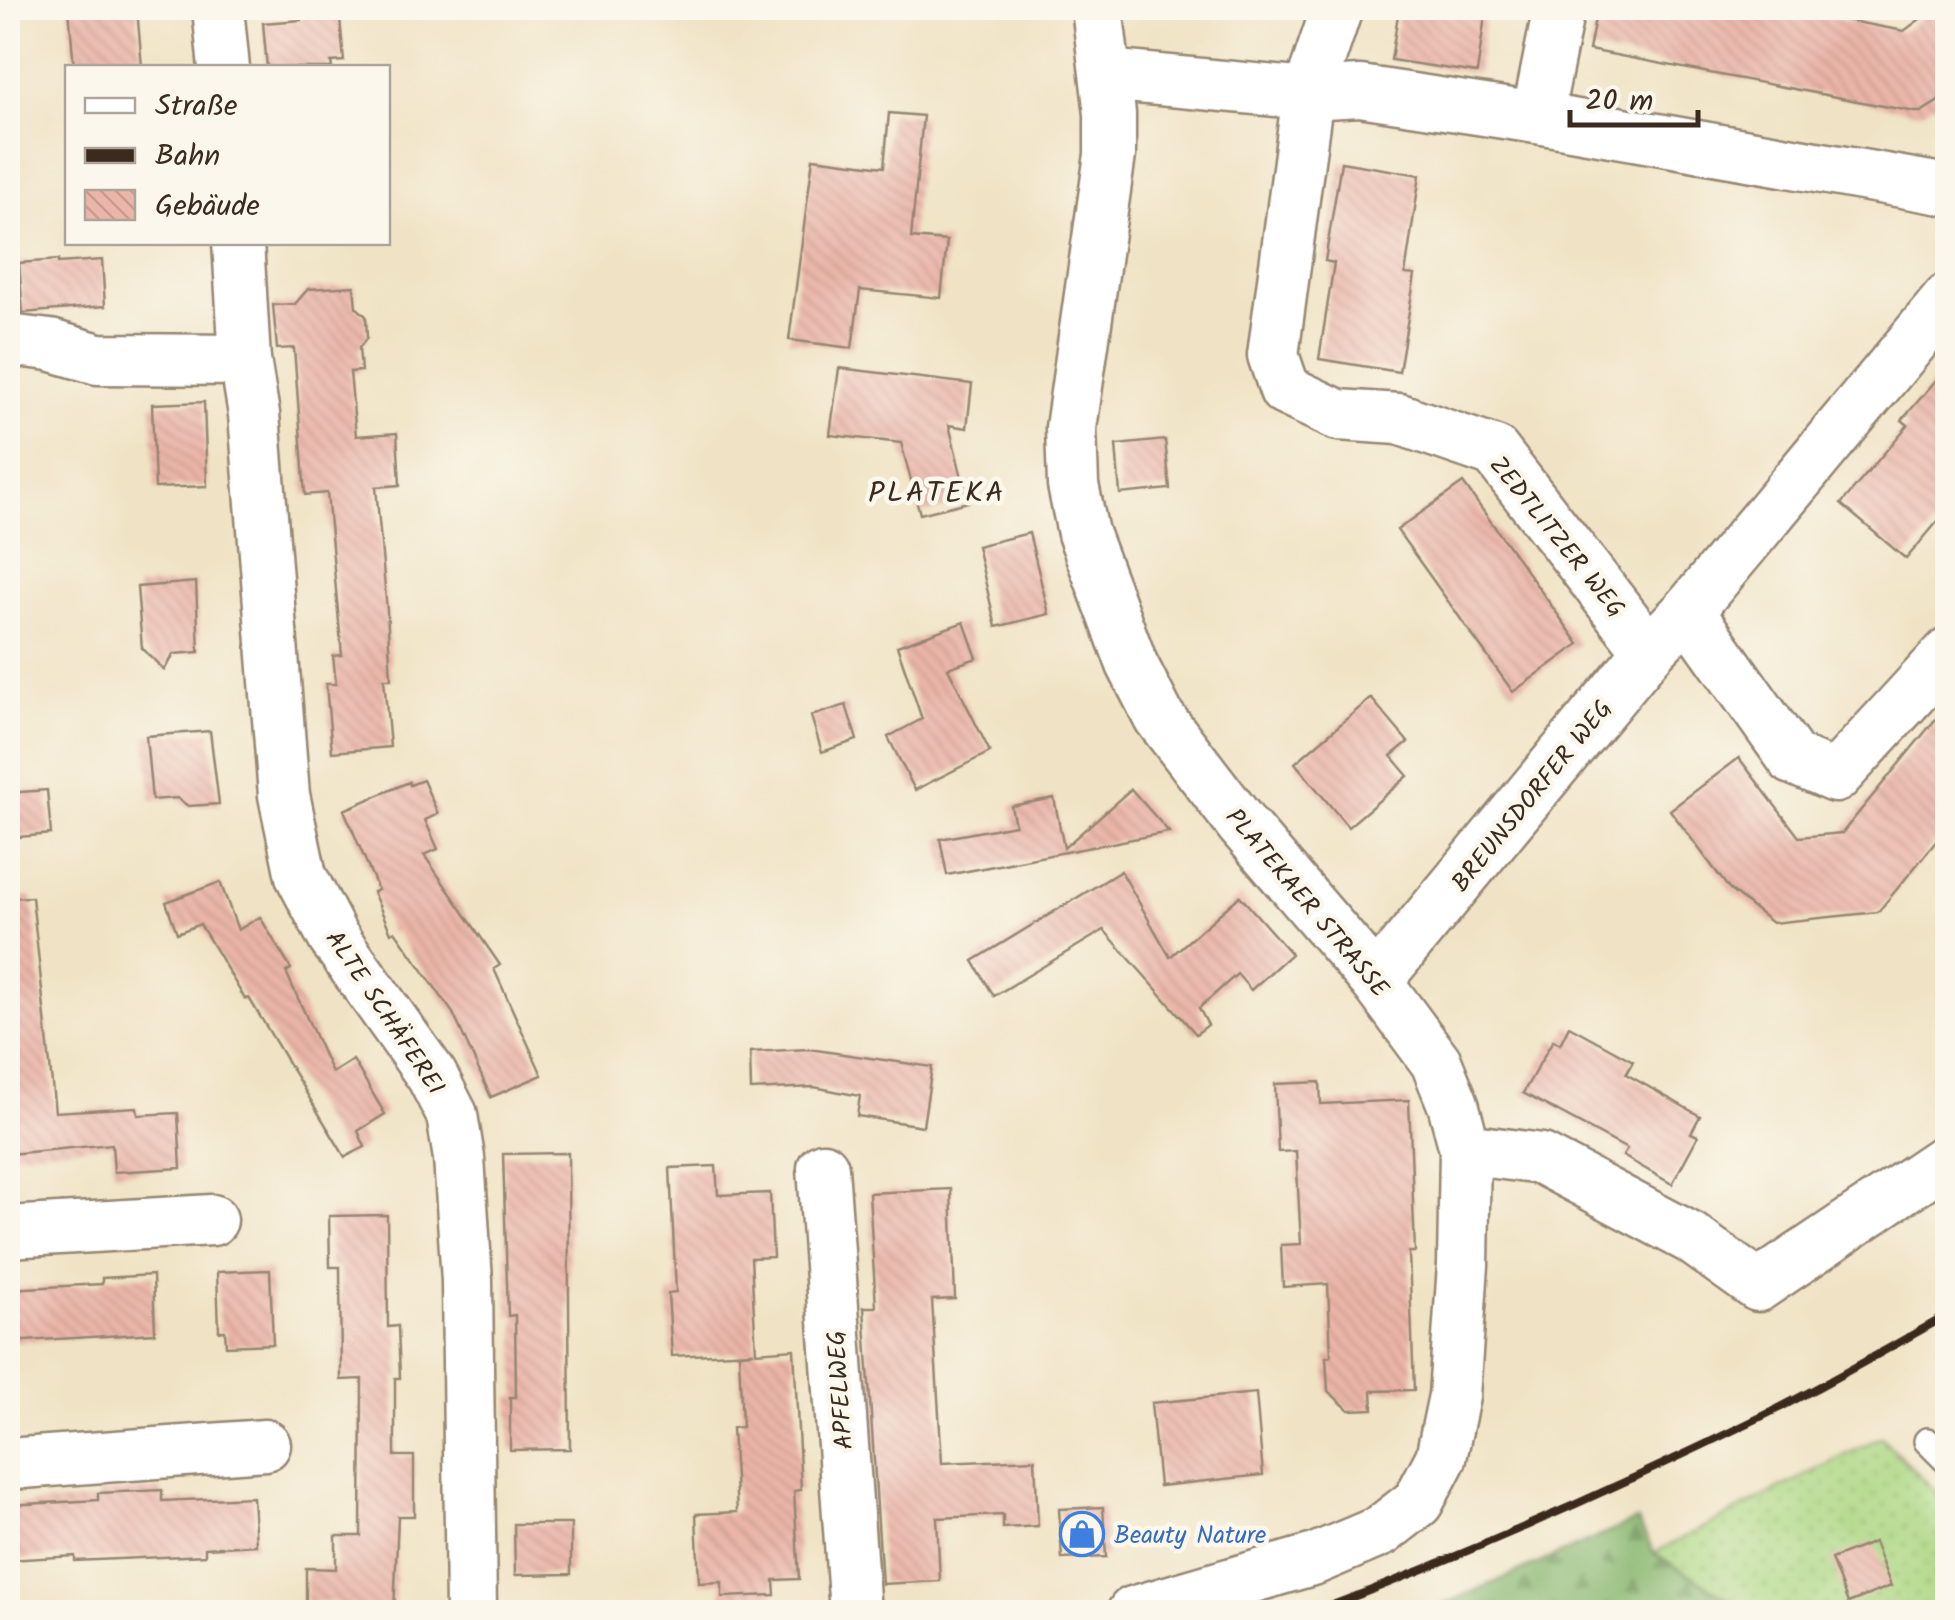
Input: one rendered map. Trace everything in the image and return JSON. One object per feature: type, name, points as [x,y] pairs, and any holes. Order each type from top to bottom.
[{"type":"street","points":[[218,8],[224,65]]},
{"type":"street","name":"PLATEKAER STRASSE","points":[[1098,8],[1110,155],[1071,428],[1073,486],[1083,534],[1132,664],[1159,717],[1242,825],[1376,981],[1436,1062],[1453,1104],[1465,1150],[1463,1265],[1454,1396],[1441,1458],[1418,1502],[1381,1532],[1315,1559],[1133,1612]]},
{"type":"street","name":"ZEDTLITZER WEG","points":[[1337,8],[1308,94],[1273,355],[1285,390],[1338,415],[1399,420],[1496,452],[1649,651]]},
{"type":"street","points":[[1538,118],[1559,8]]},
{"type":"street","points":[[1106,75],[1308,94],[1360,90],[1948,190]]},
{"type":"street","name":"ALTE SCHÄFEREI","points":[[238,245],[284,795],[301,876],[333,937],[432,1076],[452,1115],[459,1158],[467,1281],[471,1612]]},
{"type":"street","name":"BREUNSDORFER WEG","points":[[1376,981],[1948,299]]},
{"type":"street","points":[[8,340],[37,342],[98,360],[245,360]]},
{"type":"street","points":[[1688,611],[1794,760],[1835,776],[1948,654]]},
{"type":"street","points":[[1465,1150],[1542,1159],[1691,1238],[1758,1286],[1948,1158]]},
{"type":"street","name":"APFELWEG","points":[[824,1168],[855,1612]]},
{"type":"street","points":[[8,1232],[212,1220]]},
{"type":"street","points":[[8,1464],[265,1445]]},
{"type":"lane","points":[[1948,1446],[1927,1441],[1948,1462]]},
{"type":"green space","points":[[1881,1437],[1947,1503],[1947,1612],[1749,1612],[1654,1553]]},
{"type":"green space","points":[[1637,1520],[1654,1553],[1749,1612],[1427,1612]]},
{"type":"building","points":[[69,8],[137,8],[142,65],[74,65]]},
{"type":"building","points":[[300,8],[339,8],[344,61],[331,62],[332,65],[267,65],[263,23],[301,20]]},
{"type":"building","points":[[1399,8],[1486,8],[1477,73],[1391,60]]},
{"type":"building","points":[[1597,8],[1780,8],[1904,31],[1935,8],[1948,8],[1948,95],[1915,112],[1589,50]]},
{"type":"building","points":[[889,113],[923,116],[911,238],[947,241],[941,298],[860,290],[852,348],[789,340],[813,158],[884,167]]},
{"type":"building","points":[[1341,162],[1420,175],[1405,274],[1415,275],[1399,372],[1319,359],[1334,263],[1325,261]]},
{"type":"building","points":[[102,260],[105,306],[23,313],[19,263]]},
{"type":"building","points":[[354,286],[356,307],[366,316],[367,338],[359,348],[361,371],[350,372],[356,436],[397,433],[400,485],[376,487],[391,679],[384,679],[390,747],[332,752],[326,684],[336,684],[333,656],[342,655],[327,493],[305,495],[294,348],[277,349],[273,305],[295,304],[308,289]]},
{"type":"building","points":[[1948,366],[1948,509],[1906,559],[1841,504],[1908,425],[1902,420]]},
{"type":"building","points":[[839,368],[972,384],[967,428],[949,425],[968,502],[920,514],[901,443],[830,435]]},
{"type":"building","points":[[204,402],[207,486],[155,488],[152,404]]},
{"type":"building","points":[[1165,440],[1170,489],[1120,494],[1116,445]]},
{"type":"building","points":[[1463,483],[1579,644],[1513,692],[1397,530]]},
{"type":"building","points":[[1029,533],[1049,614],[996,627],[977,546]]},
{"type":"building","points":[[196,582],[199,652],[174,654],[164,670],[142,648],[137,587]]},
{"type":"building","points":[[964,622],[977,658],[948,668],[990,752],[915,790],[888,737],[922,719],[897,646]]},
{"type":"building","points":[[1371,698],[1408,742],[1391,756],[1408,776],[1348,827],[1295,763]]},
{"type":"building","points":[[1948,704],[1948,827],[1878,912],[1772,923],[1730,890],[1670,810],[1739,758],[1799,837],[1842,833]]},
{"type":"building","points":[[846,705],[857,740],[822,752],[811,716]]},
{"type":"building","points":[[210,731],[219,804],[188,806],[177,798],[152,800],[146,736]]},
{"type":"building","points":[[423,780],[438,814],[425,820],[438,849],[424,855],[500,965],[494,969],[542,1075],[491,1097],[453,1013],[395,931],[391,933],[373,892],[378,890],[344,810],[409,782],[410,785]]},
{"type":"building","points":[[1131,789],[1169,832],[947,875],[940,839],[1015,825],[1011,806],[1054,798],[1064,848]]},
{"type":"building","points":[[47,790],[51,834],[8,838],[8,793]]},
{"type":"building","points":[[1121,871],[1170,957],[1240,896],[1291,954],[1251,990],[1237,974],[1199,1008],[1208,1025],[1196,1034],[1104,930],[994,996],[973,961]]},
{"type":"building","points":[[220,882],[238,930],[260,917],[291,969],[286,972],[332,1073],[353,1060],[385,1114],[358,1131],[365,1147],[345,1157],[200,924],[177,933],[166,902]]},
{"type":"building","points":[[32,897],[55,1112],[137,1107],[138,1115],[178,1113],[181,1168],[114,1172],[112,1144],[8,1154],[8,898]]},
{"type":"building","points":[[1569,1026],[1633,1061],[1626,1074],[1700,1116],[1691,1133],[1698,1136],[1672,1184],[1623,1156],[1627,1149],[1523,1093],[1553,1040],[1560,1044]]},
{"type":"building","points":[[809,1049],[932,1067],[923,1126],[857,1116],[860,1096],[814,1087],[751,1090],[750,1052]]},
{"type":"building","points":[[1320,1082],[1321,1104],[1409,1100],[1415,1252],[1409,1252],[1414,1390],[1372,1391],[1373,1409],[1349,1410],[1328,1391],[1328,1284],[1283,1287],[1281,1245],[1301,1244],[1296,1151],[1278,1152],[1275,1084]]},
{"type":"building","points":[[568,1153],[570,1449],[510,1450],[510,1397],[516,1397],[515,1315],[508,1316],[503,1154]]},
{"type":"building","points":[[716,1166],[718,1195],[770,1193],[773,1257],[751,1258],[756,1352],[794,1349],[801,1490],[794,1491],[799,1579],[774,1580],[775,1595],[722,1597],[722,1582],[699,1583],[696,1514],[737,1512],[732,1428],[742,1427],[739,1353],[754,1352],[672,1356],[668,1293],[676,1292],[670,1168]]},
{"type":"building","points":[[951,1189],[955,1299],[932,1300],[942,1463],[1035,1459],[1038,1526],[1003,1528],[1003,1515],[937,1518],[940,1581],[882,1584],[864,1307],[876,1307],[869,1193]]},
{"type":"building","points":[[387,1215],[388,1327],[398,1326],[400,1378],[395,1378],[395,1456],[414,1456],[414,1516],[398,1516],[394,1612],[337,1612],[337,1603],[306,1603],[306,1568],[336,1569],[336,1536],[361,1536],[362,1379],[341,1380],[340,1267],[330,1267],[329,1216]]},
{"type":"building","points":[[270,1270],[273,1344],[226,1346],[225,1331],[219,1331],[217,1272]]},
{"type":"building","points":[[153,1275],[155,1333],[8,1342],[8,1289],[102,1284],[102,1278]]},
{"type":"building","points":[[1256,1393],[1263,1475],[1159,1486],[1151,1403]]},
{"type":"building","points":[[162,1490],[162,1501],[253,1497],[256,1545],[205,1548],[205,1555],[8,1560],[8,1505],[98,1500],[98,1493]]},
{"type":"building","points":[[1103,1507],[1106,1557],[1062,1559],[1059,1509]]},
{"type":"building","points":[[514,1524],[571,1524],[571,1574],[515,1575]]},
{"type":"building","points":[[1874,1542],[1891,1586],[1848,1603],[1831,1559]]},
{"type":"railway","points":[[1314,1612],[1486,1543],[1656,1468],[1790,1402],[1948,1315]]},
{"type":"place","name":"Beauty Nature","points":[[1082,1534]]},
{"type":"district","name":"PLATEKA","points":[[937,492]]}]
